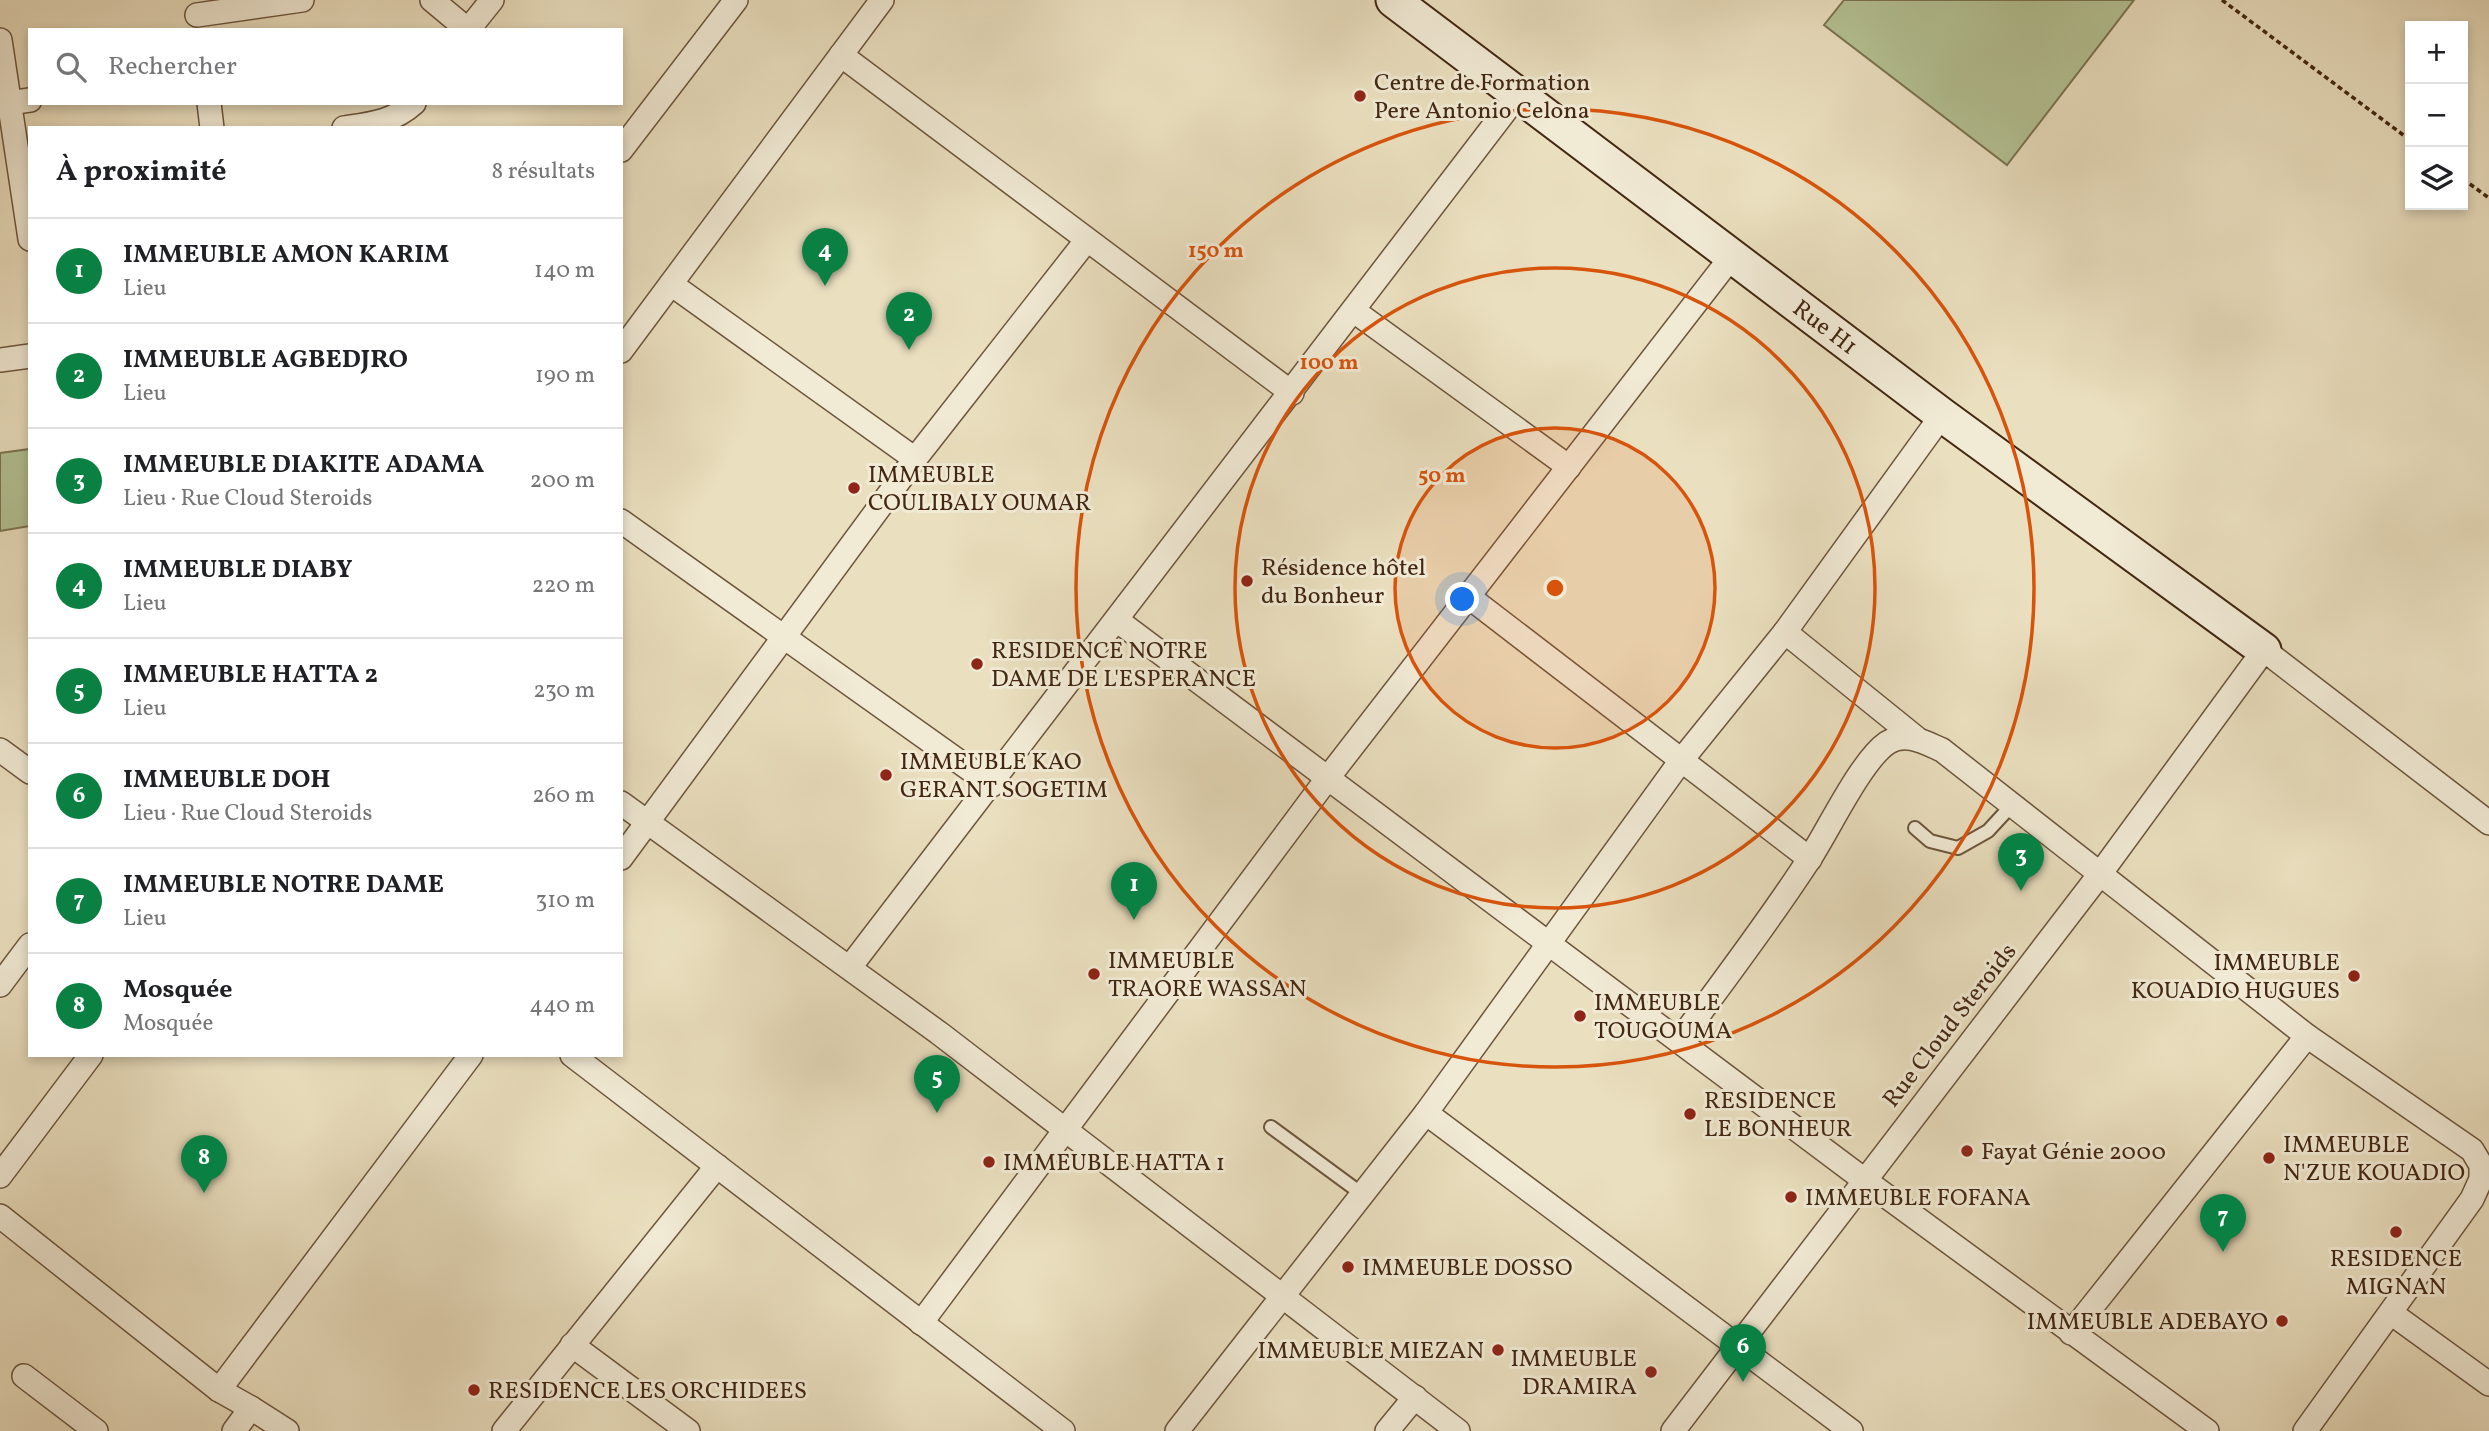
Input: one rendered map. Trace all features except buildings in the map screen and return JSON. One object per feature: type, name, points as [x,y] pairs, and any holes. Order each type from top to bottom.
[{"type":"street","points":[[197,15],[302,0]]},
{"type":"street","points":[[432,0],[466,28]]},
{"type":"street","points":[[470,28],[492,0]]},
{"type":"street","points":[[623,348],[882,0]]},
{"type":"street","name":"Rue H1","points":[[1393,0],[1942,415],[2264,650]]},
{"type":"street","points":[[623,147],[730,2]]},
{"type":"street","points":[[0,40],[12,102],[28,224]]},
{"type":"street","points":[[842,55],[1086,241],[1292,393]]},
{"type":"street","points":[[850,967],[1118,621],[1518,93]]},
{"type":"street","points":[[209,105],[212,126]]},
{"type":"street","points":[[355,126],[393,119],[411,105]]},
{"type":"street","points":[[623,855],[915,459],[1086,241]]},
{"type":"street","points":[[921,1322],[1327,779],[1732,257]]},
{"type":"street","points":[[671,284],[915,459]]},
{"type":"street","points":[[1354,311],[1569,467]]},
{"type":"street","points":[[0,360],[28,356]]},
{"type":"street","points":[[1177,1431],[1426,1113],[1681,762],[1786,632],[1942,415]]},
{"type":"street","points":[[623,521],[781,638],[992,785]]},
{"type":"street","points":[[1469,597],[1810,859]]},
{"type":"street","points":[[1118,621],[1681,1040],[1863,1179],[2207,1431]]},
{"type":"street","points":[[1786,632],[1915,737],[1942,750],[2306,1036],[2472,1150],[2481,1165],[2481,1179],[2472,1199],[2305,1431]]},
{"type":"street","points":[[2264,650],[2489,823]]},
{"type":"street","name":"Rue Cloud Steroids","points":[[1673,1431],[1863,1179],[2100,874],[2264,650]]},
{"type":"street","points":[[1681,1040],[1810,859],[1870,760],[1887,743],[1915,737]]},
{"type":"street","points":[[0,750],[28,771]]},
{"type":"street","points":[[623,804],[850,967],[1458,1431]]},
{"type":"street","points":[[0,985],[28,948]]},
{"type":"street","points":[[2071,1333],[2306,1036]]},
{"type":"street","points":[[0,1176],[89,1057]]},
{"type":"street","points":[[219,1390],[469,1057]]},
{"type":"street","points":[[575,1057],[1063,1431]]},
{"type":"street","points":[[1426,1113],[1851,1431]]},
{"type":"street","points":[[503,1431],[717,1166]]},
{"type":"street","points":[[0,1216],[219,1390],[287,1431]]},
{"type":"street","points":[[2391,1313],[2489,1384]]},
{"type":"street","points":[[572,1345],[688,1431]]},
{"type":"street","points":[[24,1376],[96,1431]]},
{"type":"street","points":[[1387,1431],[1415,1397]]},
{"type":"street","points":[[234,1431],[251,1408]]},
{"type":"lane","points":[[1915,828],[1930,841],[1958,848],[1988,831],[2012,805]]},
{"type":"lane","points":[[1271,1128],[1362,1194]]},
{"type":"path","points":[[2222,0],[2405,136]]},
{"type":"path","points":[[2468,183],[2489,198]]},
{"type":"green space","points":[[1844,0],[2134,0],[2007,165],[1824,25]]},
{"type":"green space","points":[[28,449],[28,526],[0,531],[0,453]]},
{"type":"place","name":"Centre de Formation Pere Antonio Celona","points":[[1360,96]]},
{"type":"place","name":"IMMEUBLE DIABY","points":[[825,286]]},
{"type":"place","name":"IMMEUBLE AGBEDJRO","points":[[909,350]]},
{"type":"place","name":"IMMEUBLE COULIBALY OUMAR","points":[[854,488]]},
{"type":"place","name":"Résidence hôtel du Bonheur","points":[[1247,581]]},
{"type":"place","name":"RESIDENCE NOTRE DAME DE L'ESPERANCE","points":[[977,664]]},
{"type":"place","name":"IMMEUBLE KAO GERANT SOGETIM","points":[[886,775]]},
{"type":"place","name":"IMMEUBLE DIAKITE ADAMA","points":[[2021,891]]},
{"type":"place","name":"IMMEUBLE AMON KARIM","points":[[1134,920]]},
{"type":"place","name":"IMMEUBLE TRAORE WASSAN","points":[[1094,974]]},
{"type":"place","name":"IMMEUBLE KOUADIO HUGUES","points":[[2354,976]]},
{"type":"place","name":"IMMEUBLE TOUGOUMA","points":[[1580,1016]]},
{"type":"place","name":"IMMEUBLE HATTA 2","points":[[937,1113]]},
{"type":"place","name":"RESIDENCE LE BONHEUR","points":[[1690,1114]]},
{"type":"place","name":"Fayat Génie 2000","points":[[1967,1151]]},
{"type":"place","name":"IMMEUBLE N'ZUE KOUADIO","points":[[2269,1158]]},
{"type":"place","name":"IMMEUBLE HATTA 1","points":[[989,1162]]},
{"type":"place","name":"Mosquée","points":[[204,1193]]},
{"type":"place","name":"IMMEUBLE FOFANA","points":[[1791,1197]]},
{"type":"place","name":"RESIDENCE MIGNAN","points":[[2396,1232]]},
{"type":"place","name":"IMMEUBLE NOTRE DAME","points":[[2223,1252]]},
{"type":"place","name":"IMMEUBLE DOSSO","points":[[1348,1267]]},
{"type":"place","name":"IMMEUBLE ADEBAYO","points":[[2282,1321]]},
{"type":"place","name":"IMMEUBLE MIEZAN","points":[[1498,1350]]},
{"type":"place","name":"IMMEUBLE DRAMIRA","points":[[1651,1372]]},
{"type":"place","name":"IMMEUBLE DOH","points":[[1743,1382]]},
{"type":"place","name":"RESIDENCE LES ORCHIDEES","points":[[474,1390]]}]
